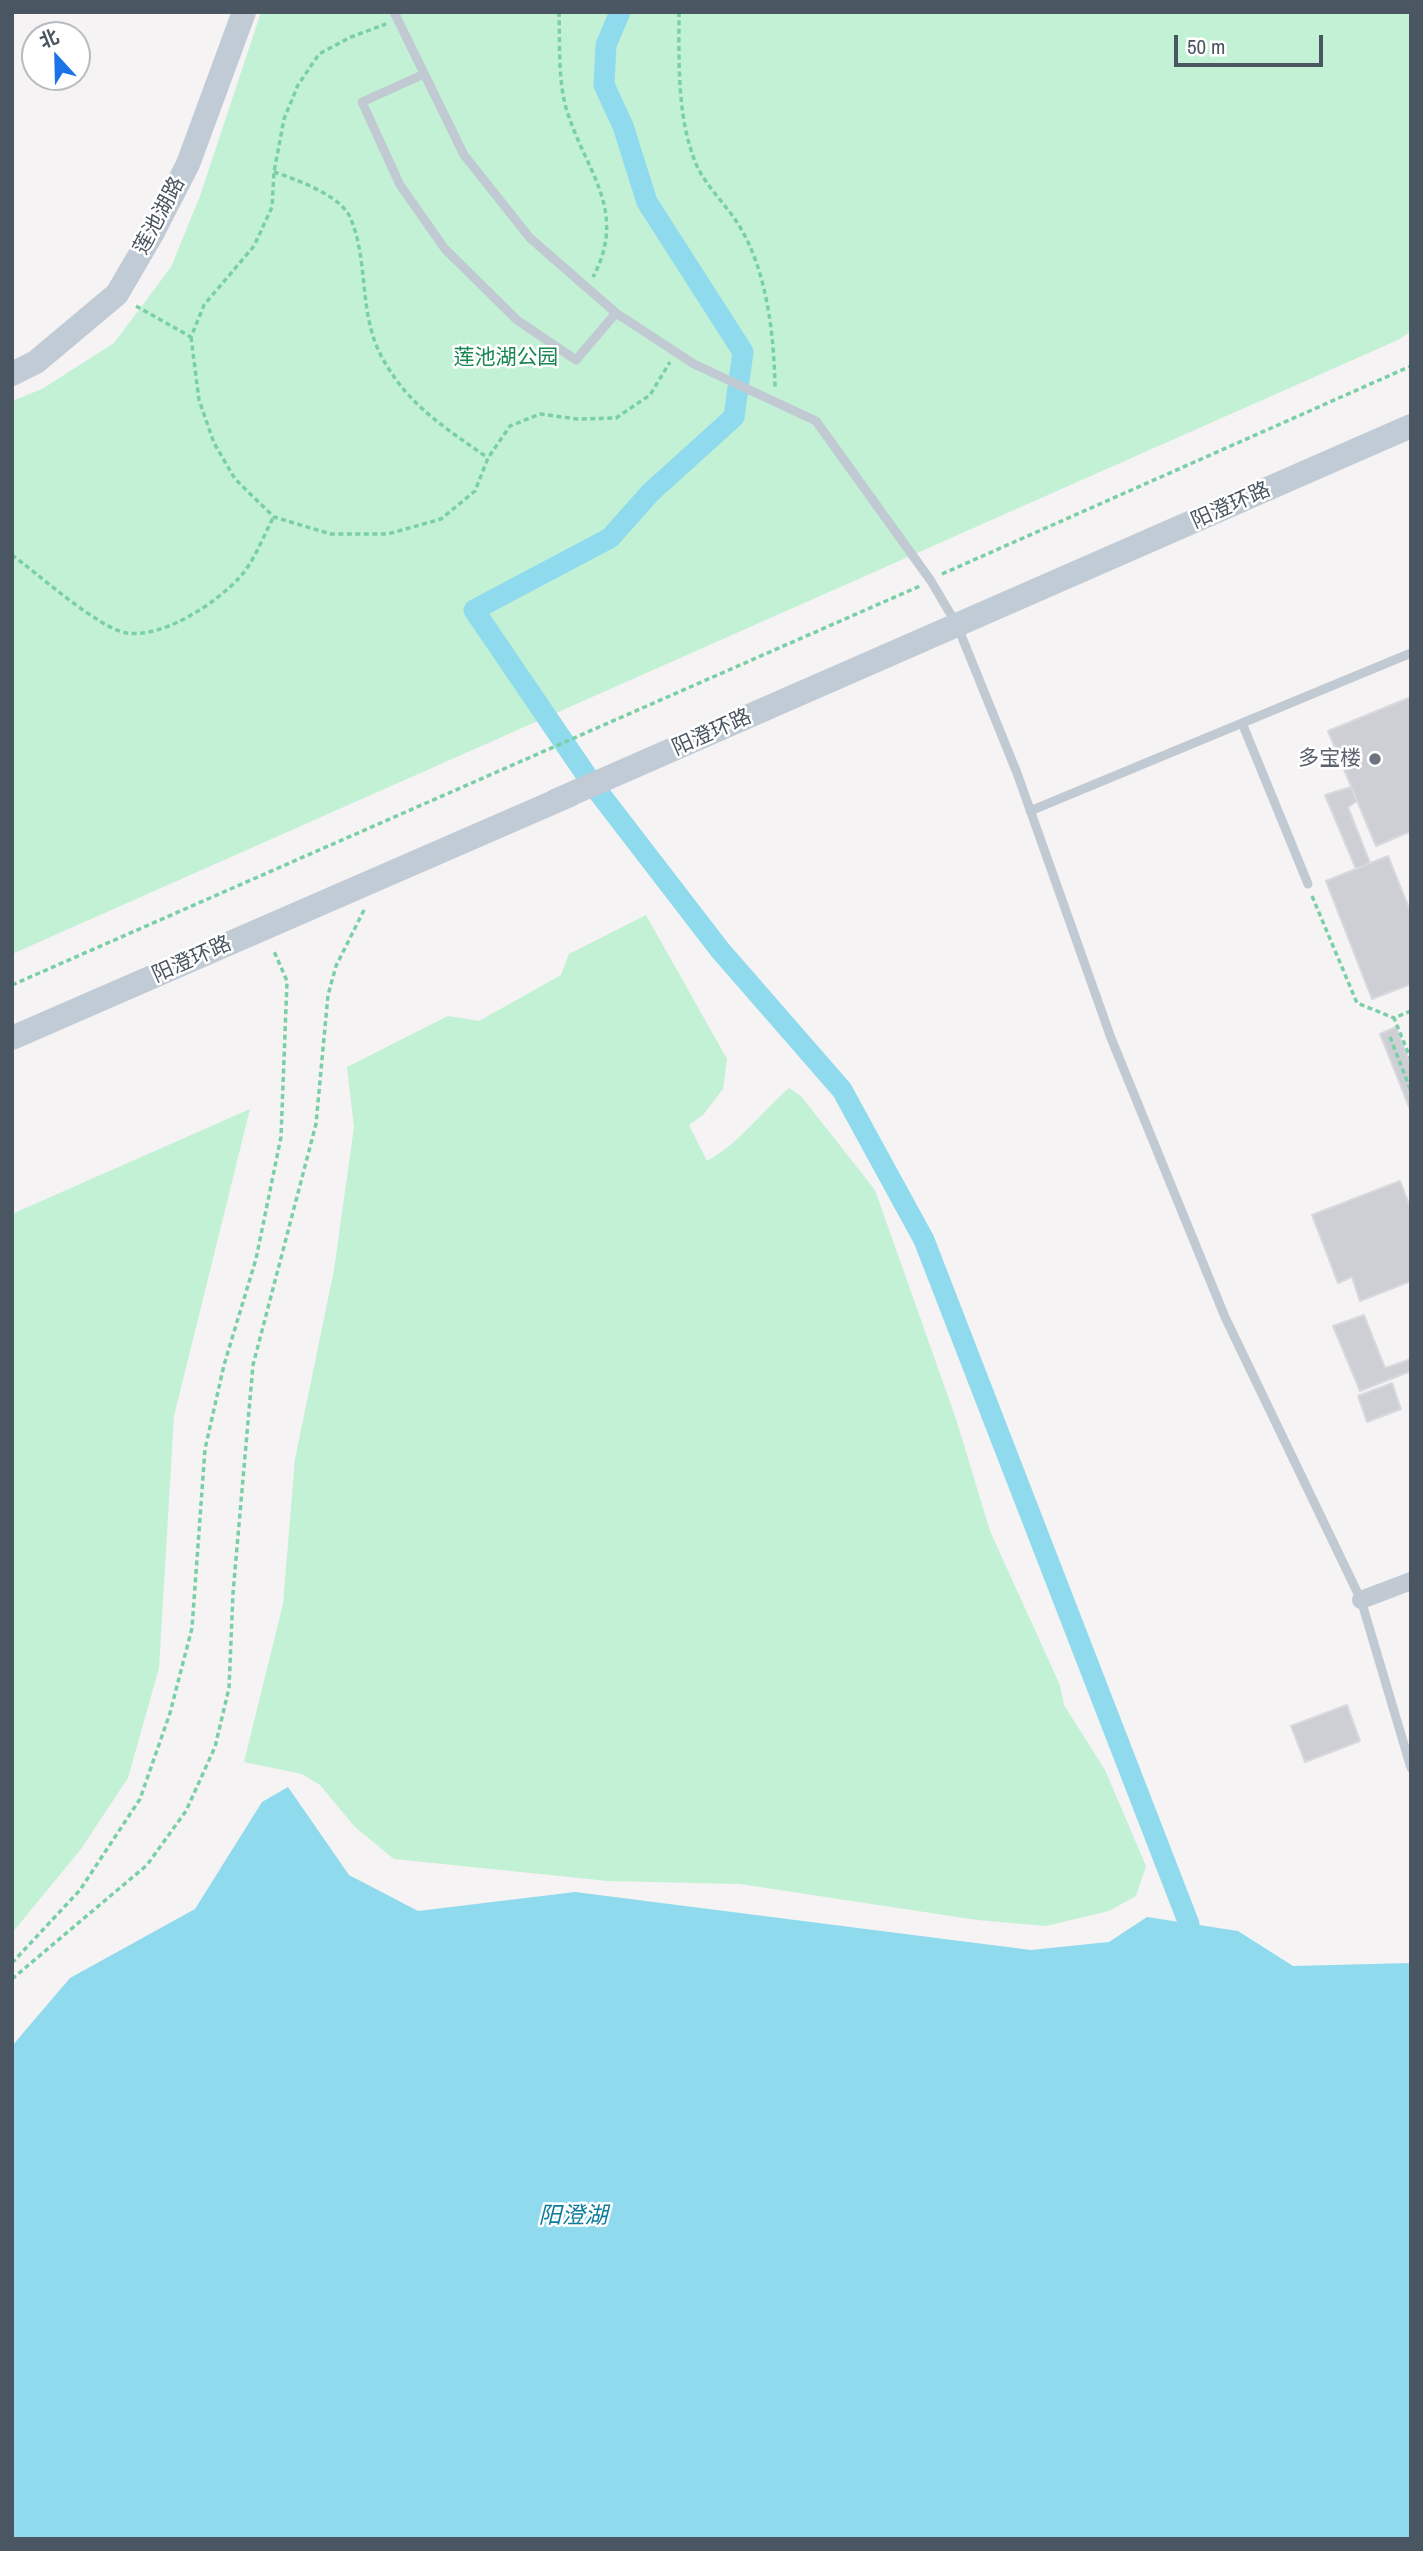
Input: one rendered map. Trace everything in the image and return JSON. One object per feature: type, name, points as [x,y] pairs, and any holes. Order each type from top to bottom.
[{"type":"main road","name":"莲池湖路","points":[[12,374],[36,362],[117,294],[188,164],[244,12]]},
{"type":"main road","name":"阳澄环路","points":[[12,1038],[1411,426]]},
{"type":"street","points":[[1360,1600],[1411,1581]]},
{"type":"lane","points":[[396,16],[422,75],[464,155],[530,238],[616,313],[676,352],[816,421],[931,581],[957,625],[1030,811],[1111,1038],[1225,1317],[1360,1600],[1411,1768]]},
{"type":"lane","points":[[422,75],[362,102],[400,185],[445,249],[517,320],[576,360],[616,313]]},
{"type":"lane","points":[[1030,811],[1411,653]]},
{"type":"lane","points":[[1242,723],[1308,884]]},
{"type":"path","points":[[559,12],[565,103],[604,195],[607,230],[603,257],[587,288]]},
{"type":"path","points":[[678,12],[686,135],[694,159],[715,196],[739,225],[754,256],[774,352],[775,387],[770,399]]},
{"type":"path","points":[[396,16],[319,54],[298,85],[284,119],[274,172],[272,207],[254,246],[204,305],[191,337],[199,400],[214,443],[235,479],[274,517],[331,534],[388,534],[441,519],[475,491],[488,458],[510,426],[540,414],[577,419],[616,418],[650,396],[676,352]]},
{"type":"path","points":[[274,172],[310,183],[349,215],[358,252],[368,326],[383,360],[407,397],[488,458]]},
{"type":"path","points":[[117,294],[191,337]]},
{"type":"path","points":[[12,985],[931,581],[953,567],[1411,366]]},
{"type":"path","points":[[12,555],[95,618],[126,633],[161,629],[205,608],[240,577],[274,517]]},
{"type":"path","points":[[1308,884],[1357,1003],[1394,1018],[1411,1011]]},
{"type":"path","points":[[12,1979],[147,1865],[186,1811],[215,1747],[229,1688],[233,1593],[253,1365],[316,1124],[328,995],[336,966],[369,903]]},
{"type":"path","points":[[12,1963],[80,1890],[140,1799],[170,1713],[192,1628],[205,1449],[224,1365],[259,1248],[281,1137],[287,981],[263,929]]},
{"type":"path","points":[[1394,1018],[1411,1060]]},
{"type":"path","points":[[1390,1037],[1411,1091]]},
{"type":"green space","name":"莲池湖公园","points":[[261,12],[1411,12],[1411,331],[1400,339],[12,954],[12,401],[42,389],[114,343],[171,267],[200,196]]},
{"type":"green space","points":[[646,915],[727,1059],[723,1089],[703,1115],[689,1125],[707,1161],[739,1137],[789,1088],[801,1096],[875,1190],[956,1419],[990,1531],[1060,1685],[1064,1705],[1105,1770],[1146,1866],[1136,1896],[1109,1911],[1046,1926],[977,1920],[740,1884],[608,1881],[394,1859],[355,1827],[320,1785],[302,1774],[244,1762],[283,1604],[295,1459],[334,1270],[354,1127],[347,1067],[448,1016],[479,1021],[561,975],[569,954]]},
{"type":"green space","points":[[250,1109],[174,1416],[159,1668],[128,1778],[81,1849],[12,1933],[12,1214]]},
{"type":"water","name":"阳澄湖","points":[[288,1787],[349,1875],[418,1911],[575,1892],[1031,1950],[1109,1942],[1147,1917],[1238,1931],[1293,1966],[1411,1963],[1411,2539],[12,2539],[12,2046],[70,1978],[195,1909],[262,1802]]},
{"type":"building","name":"多宝楼","points":[[1411,697],[1411,831],[1376,846],[1328,731]]},
{"type":"building","points":[[1351,787],[1357,801],[1348,807],[1370,863],[1356,869],[1325,795]]},
{"type":"building","points":[[1388,856],[1411,913],[1411,984],[1372,999],[1326,881]]},
{"type":"building","points":[[1396,1027],[1411,1065],[1411,1112],[1380,1034]]},
{"type":"building","points":[[1400,1181],[1411,1209],[1411,1281],[1360,1301],[1352,1277],[1338,1283],[1312,1215]]},
{"type":"building","points":[[1364,1315],[1385,1368],[1411,1359],[1411,1371],[1360,1391],[1333,1326]]},
{"type":"building","points":[[1392,1383],[1401,1409],[1367,1422],[1358,1396]]},
{"type":"building","points":[[1347,1705],[1360,1741],[1305,1762],[1291,1726]]},
{"type":"waterway","points":[[620,12],[606,45],[604,85],[623,126],[647,202],[743,352],[734,417],[651,492],[610,538],[474,610],[593,785],[720,950],[842,1090],[924,1240],[1189,1924]]},
{"type":"place","name":"多宝楼","points":[[1375,759]]}]
